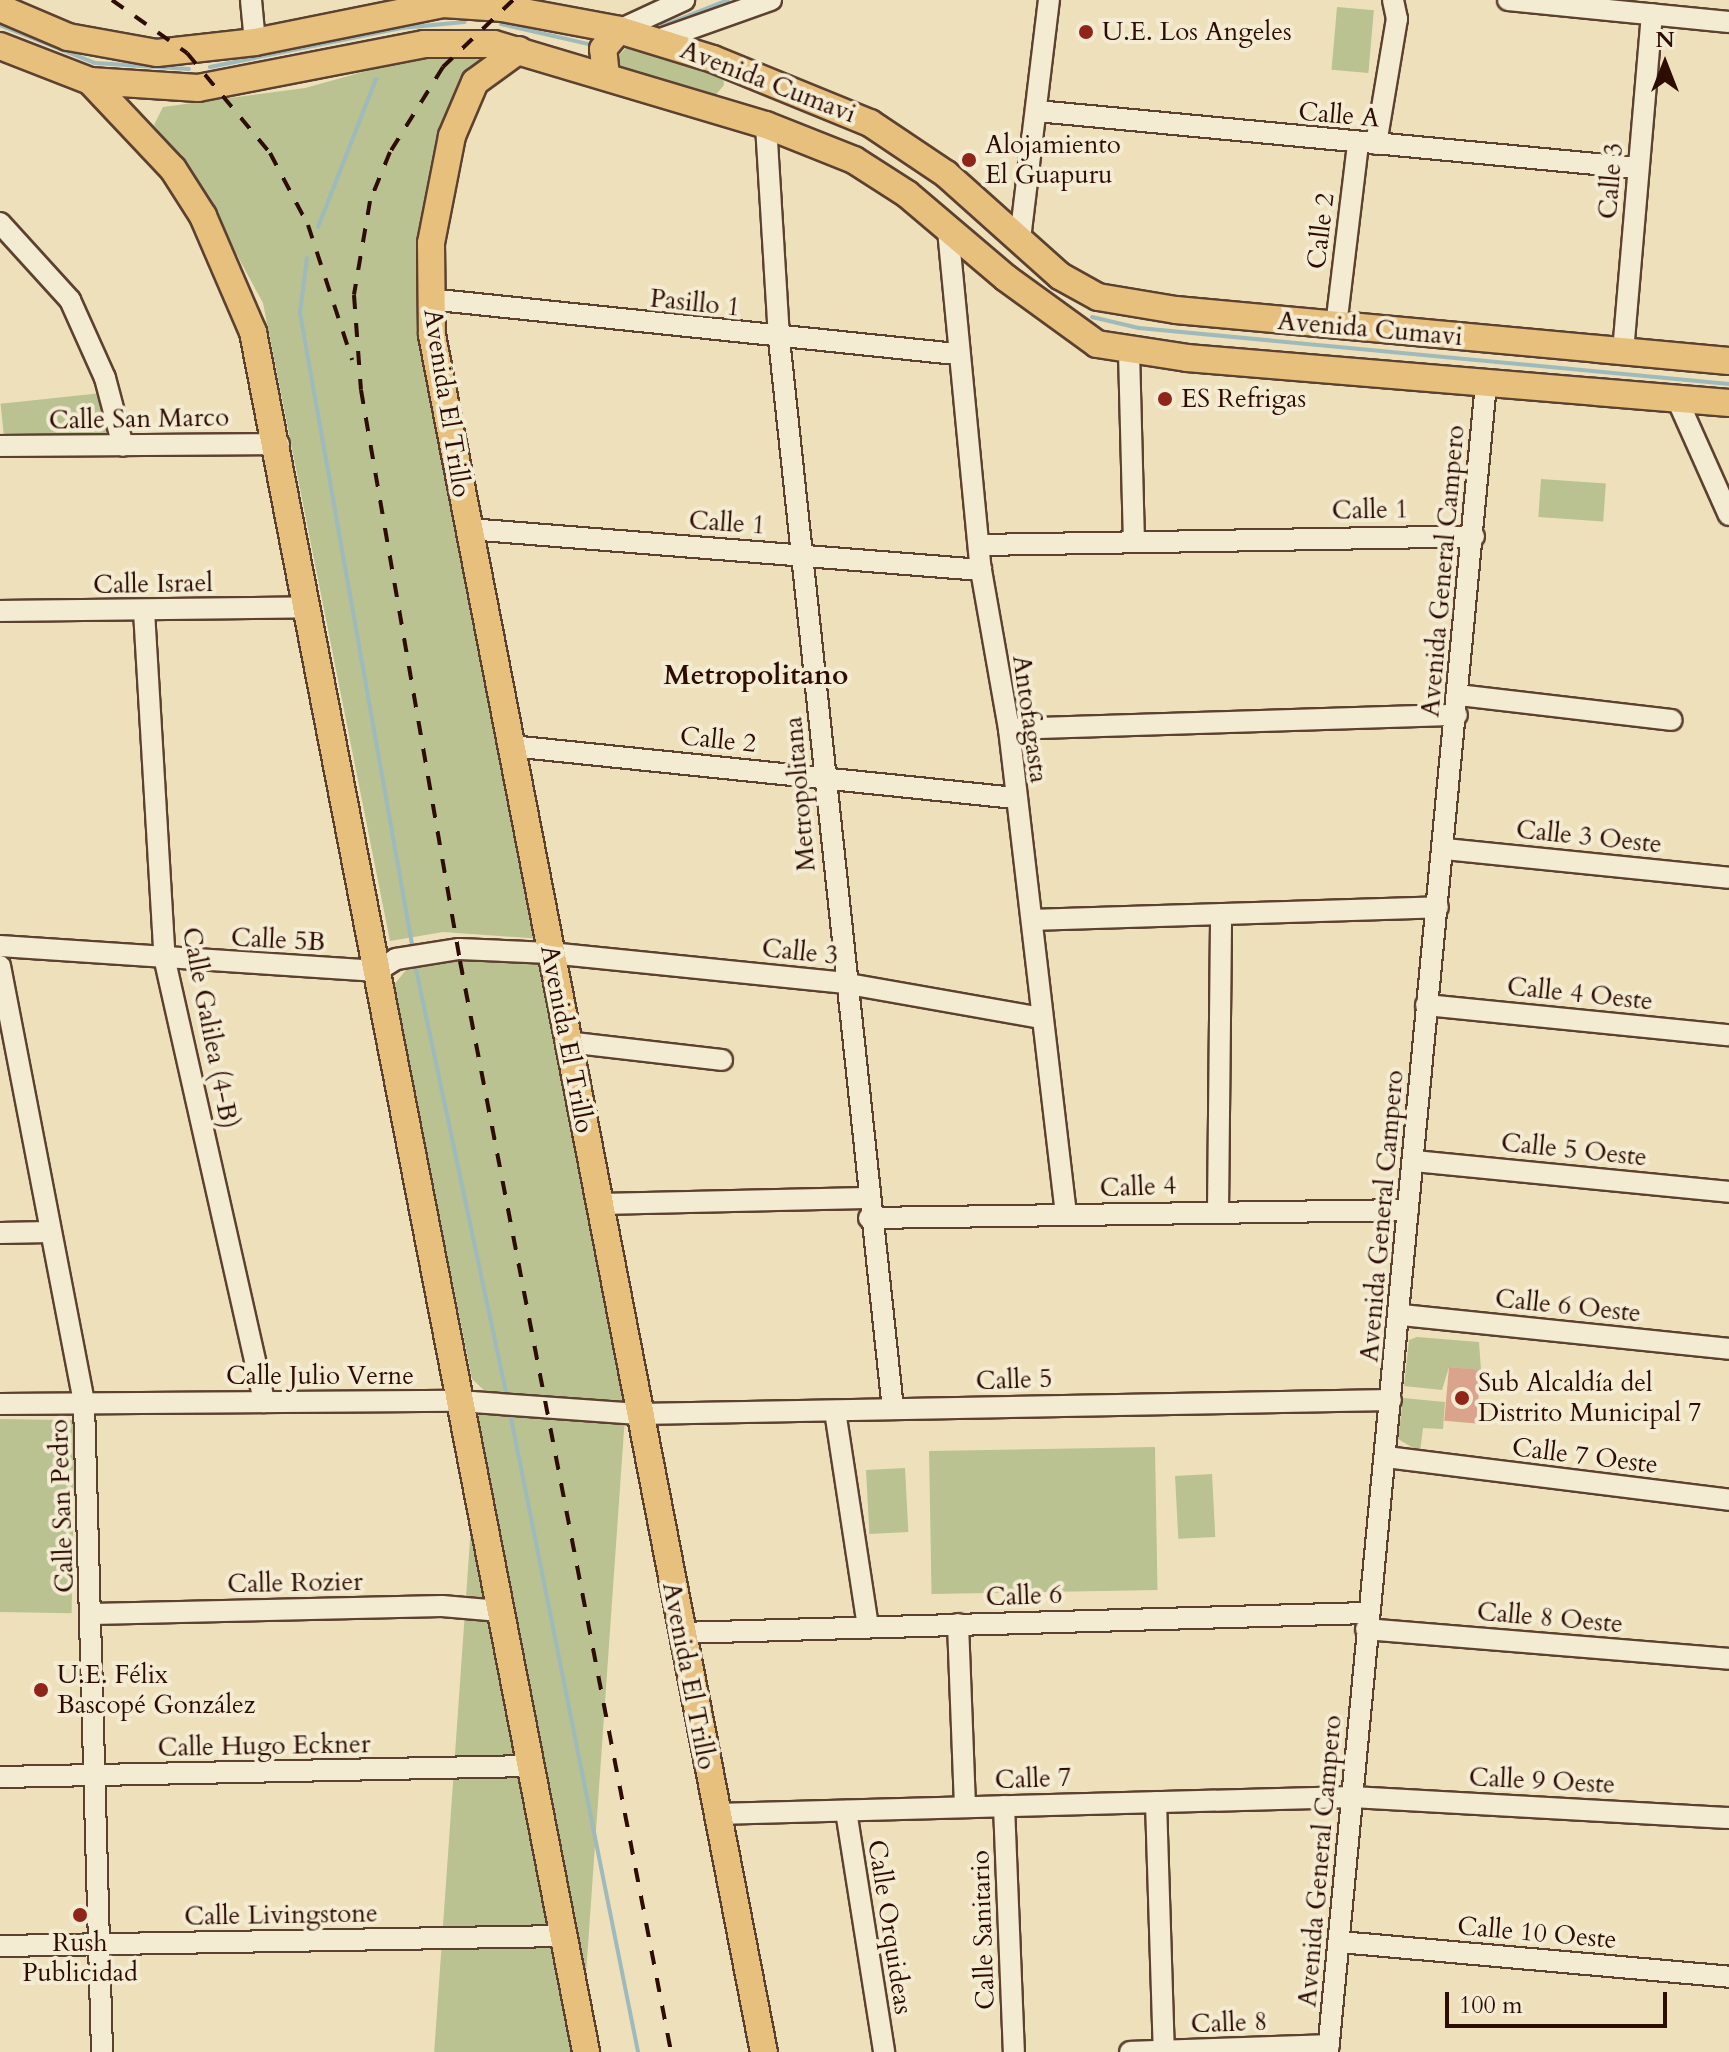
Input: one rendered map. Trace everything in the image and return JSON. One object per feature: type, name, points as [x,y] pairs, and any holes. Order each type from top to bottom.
[{"type":"main road","name":"Avenida Cumavi","points":[[0,8],[108,48],[187,53],[443,4],[502,8],[619,30],[658,40],[836,105],[902,143],[1075,286],[1098,297],[1252,339],[1486,384],[1729,403]]},
{"type":"main road","points":[[606,76],[603,49],[619,30]]},
{"type":"main road","name":"Avenida Cumavi","points":[[0,46],[90,81],[198,88],[424,44],[519,50],[766,125],[874,172],[1058,318],[1097,344],[1129,352],[1252,339],[1336,326],[1729,361]]},
{"type":"main road","name":"Avenida El Trillo","points":[[519,50],[475,82],[452,136],[431,243],[429,299],[469,529],[567,1042],[764,2052]]},
{"type":"main road","points":[[706,106],[733,94],[732,66]]},
{"type":"main road","points":[[90,81],[173,169],[203,216],[253,332],[279,444],[306,607],[586,2052]]},
{"type":"main road","points":[[874,172],[875,151],[902,143]]},
{"type":"main road","points":[[1058,318],[1075,286]]},
{"type":"street","points":[[251,0],[255,42]]},
{"type":"street","points":[[619,30],[684,0]]},
{"type":"street","points":[[658,40],[771,0]]},
{"type":"street","points":[[1020,239],[1049,0]]},
{"type":"street","name":"Calle 2","points":[[1336,326],[1367,144],[1397,19],[1393,0]]},
{"type":"street","points":[[1508,0],[1729,22]]},
{"type":"street","name":"Calle 3","points":[[1623,352],[1652,14]]},
{"type":"street","points":[[722,19],[711,43],[732,66]]},
{"type":"street","name":"Calle A","points":[[1037,111],[1638,168]]},
{"type":"street","name":"Metropolitana","points":[[766,125],[779,339],[803,554],[843,983],[893,1409]]},
{"type":"street","points":[[0,223],[70,300],[105,378],[123,446]]},
{"type":"street","name":"Antofagasta","points":[[948,230],[956,354],[981,570],[1009,729],[1066,1215]]},
{"type":"street","name":"Pasillo 1","points":[[429,299],[779,339],[956,354]]},
{"type":"street","points":[[1129,352],[1134,538]]},
{"type":"street","name":"Avenida General Campero","points":[[1329,2049],[1368,1621],[1402,1315],[1426,1005],[1445,849],[1486,384]]},
{"type":"street","points":[[1677,399],[1729,515]]},
{"type":"street","name":"Calle San Marco","points":[[0,446],[279,444]]},
{"type":"street","name":"Calle 1","points":[[469,529],[981,570]]},
{"type":"street","name":"Calle 1","points":[[979,545],[1134,538],[1474,536]]},
{"type":"street","name":"Calle Israel","points":[[0,611],[306,607]]},
{"type":"street","name":"Calle Galilea (4-B)","points":[[144,611],[165,961],[264,1402]]},
{"type":"street","points":[[1009,729],[1458,705],[1672,720]]},
{"type":"street","name":"Calle 2","points":[[511,746],[1015,798]]},
{"type":"street","name":"Calle 3 Oeste","points":[[1445,849],[1729,878]]},
{"type":"street","points":[[1032,920],[1438,907]]},
{"type":"street","points":[[1218,1210],[1221,914]]},
{"type":"street","name":"Calle 5B","points":[[0,946],[165,961],[377,971],[396,959],[459,949],[550,953]]},
{"type":"street","name":"Calle 3","points":[[550,953],[843,983],[1042,1018]]},
{"type":"street","name":"Calle San Pedro","points":[[0,966],[84,1403],[102,2052]]},
{"type":"street","name":"Calle 4 Oeste","points":[[1426,1005],[1729,1035]]},
{"type":"street","points":[[567,1042],[722,1060]]},
{"type":"street","name":"Calle 5 Oeste","points":[[1414,1161],[1729,1192]]},
{"type":"street","name":"Calle 4","points":[[599,1204],[1066,1215],[1218,1210],[1408,1210]]},
{"type":"street","points":[[0,1233],[50,1232]]},
{"type":"street","name":"Calle 6 Oeste","points":[[1402,1315],[1729,1349]]},
{"type":"street","name":"Calle 5","points":[[639,1414],[1391,1400]]},
{"type":"street","name":"Calle Julio Verne","points":[[0,1404],[462,1402],[639,1414]]},
{"type":"street","points":[[835,1411],[868,1626]]},
{"type":"street","name":"Calle 7 Oeste","points":[[1386,1457],[1729,1500]]},
{"type":"street","name":"Calle Rozier","points":[[92,1614],[442,1606],[500,1611]]},
{"type":"street","name":"Calle 6","points":[[681,1633],[958,1624],[1368,1621]]},
{"type":"street","name":"Calle 8 Oeste","points":[[1368,1621],[1729,1659]]},
{"type":"street","points":[[958,1624],[965,1807]]},
{"type":"street","name":"Calle Hugo Eckner","points":[[0,1777],[529,1766]]},
{"type":"street","name":"Calle 7","points":[[716,1814],[1352,1797]]},
{"type":"street","name":"Calle 9 Oeste","points":[[1352,1797],[1729,1818]]},
{"type":"street","points":[[1156,1802],[1164,2051]]},
{"type":"street","name":"Calle Sanitario","points":[[1004,1806],[1014,2052]]},
{"type":"street","name":"Calle Orquideas","points":[[846,1811],[884,2052]]},
{"type":"street","name":"Calle Livingstone","points":[[0,1946],[562,1936]]},
{"type":"street","name":"Calle 10 Oeste","points":[[1340,1942],[1729,1977]]},
{"type":"street","name":"Calle 8","points":[[1130,2052],[1329,2049]]},
{"type":"green space","points":[[1337,7],[1374,10],[1368,73],[1332,70]]},
{"type":"green space","points":[[626,48],[670,54],[723,76],[724,85],[714,97],[617,69],[616,58]]},
{"type":"green space","points":[[428,54],[483,55],[462,85],[434,155],[418,235],[418,304],[543,939],[443,932],[390,941],[263,303],[211,207],[154,125],[163,107],[305,88]]},
{"type":"green space","points":[[102,393],[107,438],[5,448],[1,404]]},
{"type":"green space","points":[[1541,479],[1606,484],[1603,521],[1538,517]]},
{"type":"green space","points":[[472,959],[547,964],[630,1401],[486,1392],[472,1379],[393,986],[406,970]]},
{"type":"green space","points":[[1417,1337],[1479,1342],[1481,1370],[1449,1367],[1442,1390],[1404,1386],[1409,1340]]},
{"type":"green space","points":[[1403,1398],[1445,1402],[1443,1429],[1423,1428],[1420,1452],[1398,1439]]},
{"type":"green space","points":[[479,1411],[625,1421],[581,2052],[434,2052]]},
{"type":"green space","points":[[0,1419],[75,1420],[72,1613],[0,1612]]},
{"type":"green space","points":[[1155,1447],[1157,1590],[932,1594],[929,1451]]},
{"type":"green space","points":[[905,1468],[908,1532],[869,1534],[866,1470]]},
{"type":"green space","points":[[1212,1474],[1215,1537],[1178,1539],[1175,1476]]},
{"type":"building","name":"Sub Alcaldía del Distrito Municipal 7","points":[[1449,1367],[1481,1370],[1476,1424],[1444,1421]]},
{"type":"waterway","points":[[662,26],[728,0]]},
{"type":"waterway","points":[[210,67],[401,28],[465,22]]},
{"type":"waterway","points":[[501,24],[588,44]]},
{"type":"waterway","points":[[0,25],[95,63],[189,69]]},
{"type":"waterway","points":[[318,227],[376,79]]},
{"type":"waterway","points":[[307,258],[300,313],[412,944]]},
{"type":"waterway","points":[[1092,317],[1139,328],[1729,384]]},
{"type":"waterway","points":[[416,969],[507,1397]]},
{"type":"waterway","points":[[510,1413],[638,2052]]},
{"type":"railway","points":[[112,0],[187,53],[270,153],[308,225],[352,360]]},
{"type":"railway","points":[[513,0],[443,67],[390,152],[370,201],[354,295],[361,390],[460,961],[671,2052]]},
{"type":"place","name":"U.E. Los Angeles","points":[[1086,32]]},
{"type":"place","name":"Alojamiento El Guapuru","points":[[969,160]]},
{"type":"place","name":"ES Refrigas","points":[[1165,399]]},
{"type":"place","name":"Sub Alcaldía del Distrito Municipal 7","points":[[1462,1398]]},
{"type":"place","name":"U.E. Félix Bascopé González","points":[[41,1690]]},
{"type":"place","name":"Rush Publicidad","points":[[80,1915]]},
{"type":"district","name":"Metropolitano","points":[[756,675]]}]
